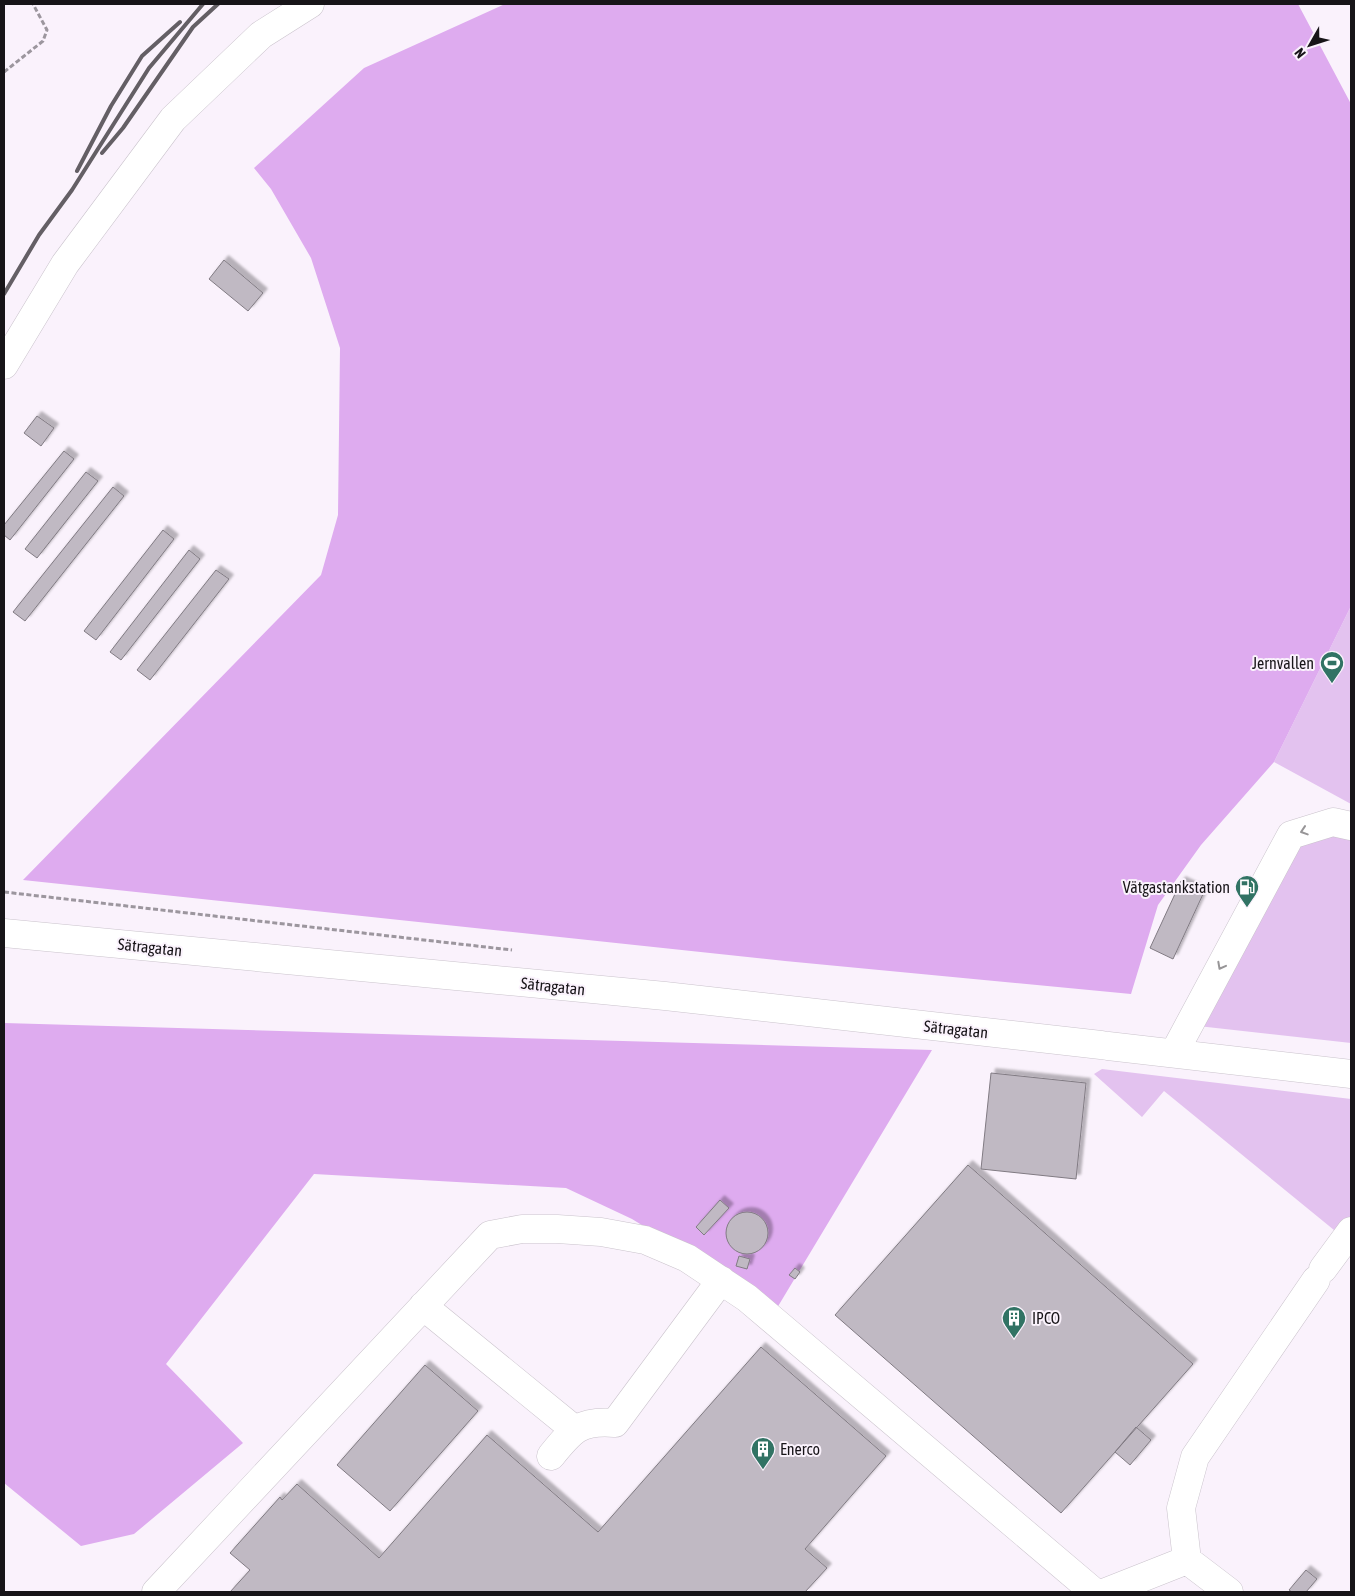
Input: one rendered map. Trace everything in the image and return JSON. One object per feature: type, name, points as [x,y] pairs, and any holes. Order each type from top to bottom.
[{"type":"street","points":[[4,365],[65,264],[173,119],[261,35],[310,4]]},
{"type":"street","points":[[1174,1053],[1291,835],[1333,822],[1351,826]]},
{"type":"street","name":"Sätragatan","points":[[4,933],[665,996],[1351,1074]]},
{"type":"street","points":[[156,1592],[490,1235],[522,1229],[557,1229],[601,1232],[646,1240],[687,1258],[722,1280],[747,1298],[1094,1592]]},
{"type":"street","points":[[1229,1592],[1187,1560],[1181,1508],[1195,1457],[1319,1274],[1351,1231]]},
{"type":"street","points":[[551,1456],[575,1430],[592,1423],[616,1423],[722,1280]]},
{"type":"street","points":[[423,1306],[575,1430]]},
{"type":"street","points":[[1106,1592],[1187,1560]]},
{"type":"path","points":[[4,72],[43,41],[47,30],[33,4]]},
{"type":"shaded area","points":[[505,4],[1298,4],[1351,104],[1351,606],[1274,762],[1201,845],[1158,905],[1131,994],[785,961],[23,880],[321,575],[338,515],[340,348],[311,258],[271,189],[254,168],[364,68]]},
{"type":"shaded area","name":"Jernvallen","points":[[1351,606],[1351,804],[1274,762]]},
{"type":"shaded area","points":[[1351,826],[1351,1043],[1189,1025],[1291,835]]},
{"type":"shaded area","points":[[4,1023],[932,1050],[777,1308],[632,1219],[566,1188],[314,1174],[166,1364],[243,1443],[134,1534],[81,1546],[4,1483]]},
{"type":"shaded area","points":[[1102,1069],[1351,1099],[1351,1231],[1345,1239],[1164,1091],[1142,1117],[1094,1074]]},
{"type":"building","points":[[224,260],[263,293],[248,311],[209,279]]},
{"type":"building","points":[[37,416],[54,428],[41,446],[24,433]]},
{"type":"building","points":[[64,451],[74,459],[10,540],[4,535],[4,525]]},
{"type":"building","points":[[86,472],[98,481],[37,558],[25,549]]},
{"type":"building","points":[[113,487],[124,496],[25,621],[13,612]]},
{"type":"building","points":[[163,530],[174,539],[96,640],[84,631]]},
{"type":"building","points":[[189,550],[200,559],[121,660],[110,652]]},
{"type":"building","points":[[216,570],[229,579],[150,680],[137,670]]},
{"type":"building","points":[[1181,881],[1204,892],[1173,959],[1150,948]]},
{"type":"building","points":[[991,1073],[1086,1083],[1076,1179],[981,1169]]},
{"type":"building","name":"IPCO","points":[[968,1165],[1193,1364],[1061,1513],[835,1315]]},
{"type":"building","points":[[720,1200],[729,1208],[704,1235],[696,1227]]},
{"type":"building","points":[[747,1212],[762,1218],[768,1233],[762,1248],[747,1254],[732,1248],[726,1233],[732,1218]]},
{"type":"building","points":[[739,1256],[750,1259],[747,1269],[736,1266]]},
{"type":"building","points":[[795,1268],[800,1272],[795,1279],[789,1275]]},
{"type":"building","name":"Enerco","points":[[761,1347],[886,1456],[805,1549],[827,1568],[805,1592],[230,1592],[250,1570],[230,1553],[280,1497],[282,1500],[297,1484],[379,1558],[487,1435],[598,1532]]},
{"type":"building","points":[[425,1365],[478,1411],[390,1511],[337,1465]]},
{"type":"building","points":[[1136,1427],[1151,1440],[1130,1465],[1115,1452]]},
{"type":"building","points":[[1306,1570],[1317,1579],[1306,1592],[1292,1592],[1289,1590]]},
{"type":"railway","points":[[4,294],[39,235],[72,190],[149,68],[203,4]]},
{"type":"railway","points":[[102,153],[123,128],[193,27],[218,4]]},
{"type":"railway","points":[[77,171],[111,106],[142,56],[180,22]]},
{"type":"place","name":"Jernvallen","points":[[1332,684]]},
{"type":"place","name":"Vätgastankstation","points":[[1247,908]]},
{"type":"place","name":"IPCO","points":[[1014,1339]]},
{"type":"place","name":"Enerco","points":[[763,1470]]}]
